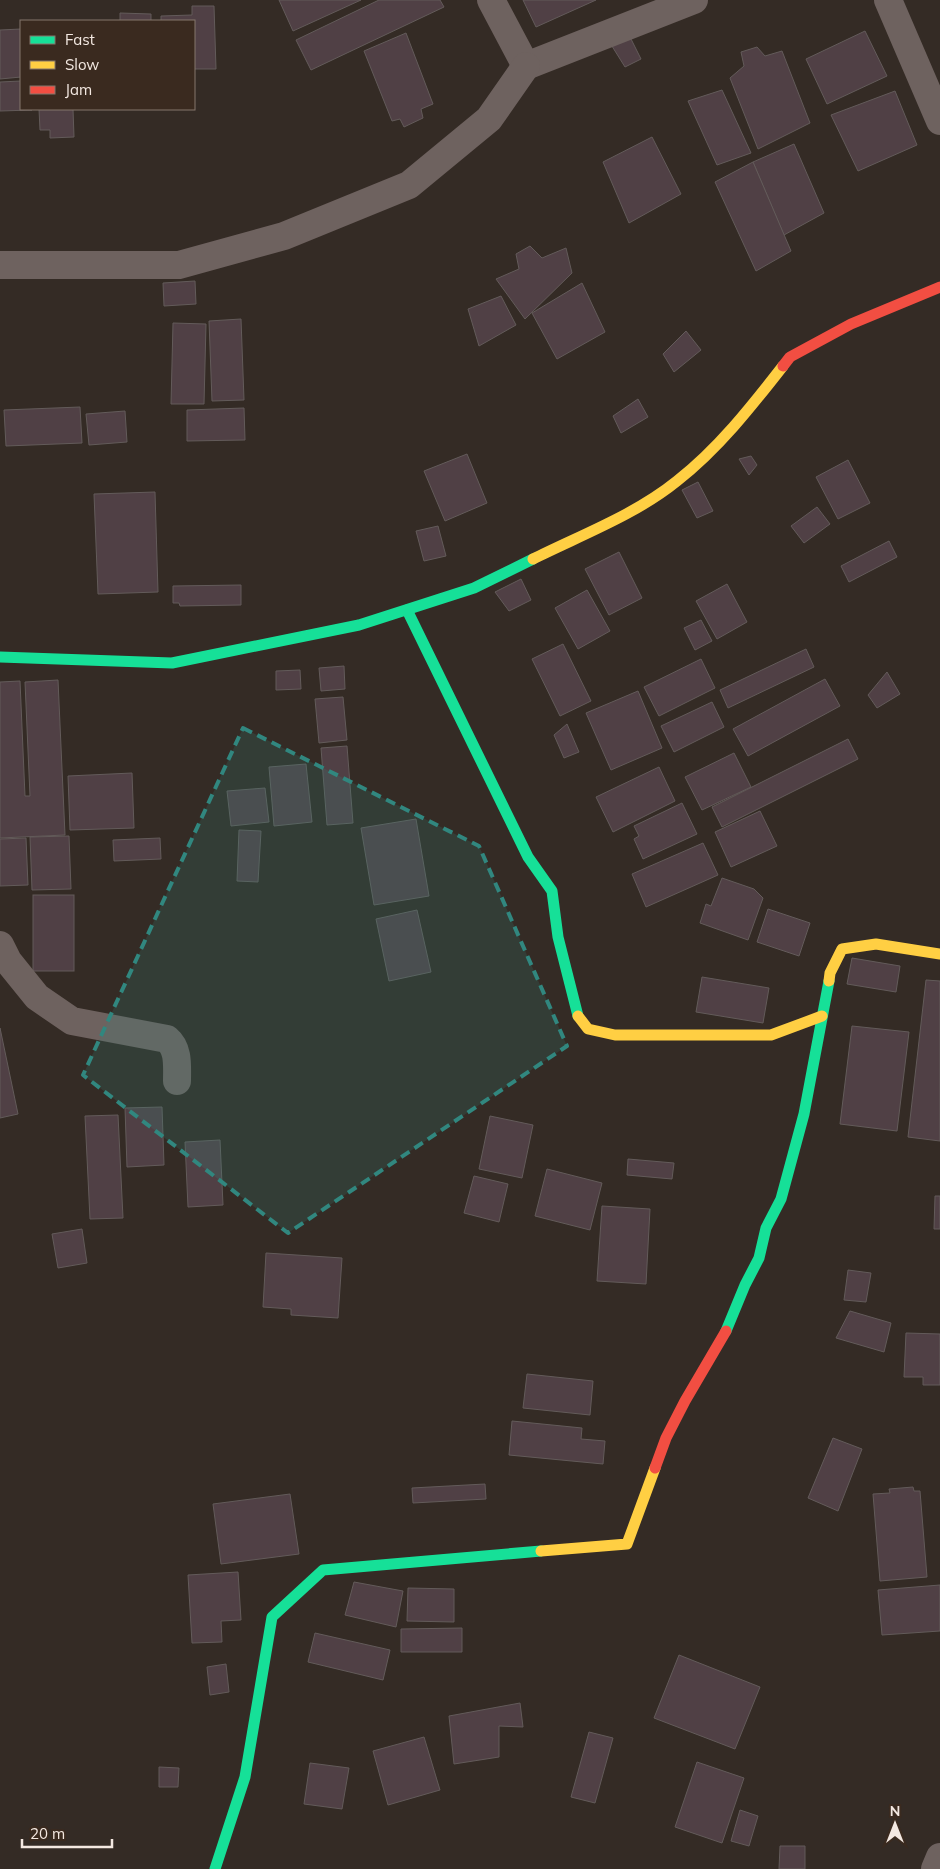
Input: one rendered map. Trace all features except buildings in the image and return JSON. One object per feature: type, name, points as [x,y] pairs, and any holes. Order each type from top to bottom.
[{"type":"street","points":[[491,0],[526,66]]},
{"type":"street","points":[[0,265],[179,265],[284,236],[409,185],[489,118],[526,66],[694,0]]},
{"type":"street","points":[[888,0],[940,121]]},
{"type":"street","points":[[0,657],[172,663],[359,626],[474,588],[644,505],[678,481],[740,421],[790,357],[851,324],[940,287]]},
{"type":"street","points":[[407,610],[528,857],[552,891],[558,937],[576,1013],[588,1028],[615,1035],[771,1035],[822,1016]]},
{"type":"street","points":[[215,1869],[245,1777],[272,1616],[323,1570],[627,1544],[666,1438],[685,1401],[726,1335],[745,1284],[759,1258],[766,1228],[781,1198],[804,1114],[830,973],[842,949],[876,944],[940,954]]},
{"type":"street","points":[[0,945],[8,962],[37,997],[72,1021],[167,1038],[176,1050],[177,1081]]},
{"type":"street","points":[[935,1869],[940,1857]]},
{"type":"highlighted area","points":[[243,728],[479,846],[567,1046],[288,1233],[83,1075]]},
{"type":"traffic: fast","points":[[0,657],[172,663],[359,625],[474,588],[533,559]]},
{"type":"traffic: fast","points":[[407,610],[528,857],[552,891],[558,937],[578,1016]]},
{"type":"traffic: fast","points":[[726,1331],[745,1285],[759,1258],[766,1228],[781,1199],[804,1114],[829,981]]},
{"type":"traffic: fast","points":[[215,1869],[245,1777],[272,1617],[323,1570],[541,1551]]},
{"type":"traffic: slow","points":[[533,559],[626,514],[677,481],[720,441],[783,366]]},
{"type":"traffic: slow","points":[[829,981],[830,973],[842,949],[876,944],[940,954]]},
{"type":"traffic: slow","points":[[578,1016],[588,1029],[615,1035],[771,1035],[822,1016]]},
{"type":"traffic: slow","points":[[541,1551],[627,1544],[655,1468]]},
{"type":"traffic: jam","points":[[783,366],[790,357],[851,324],[940,287]]},
{"type":"traffic: jam","points":[[655,1468],[666,1438],[685,1401],[726,1331]]}]
